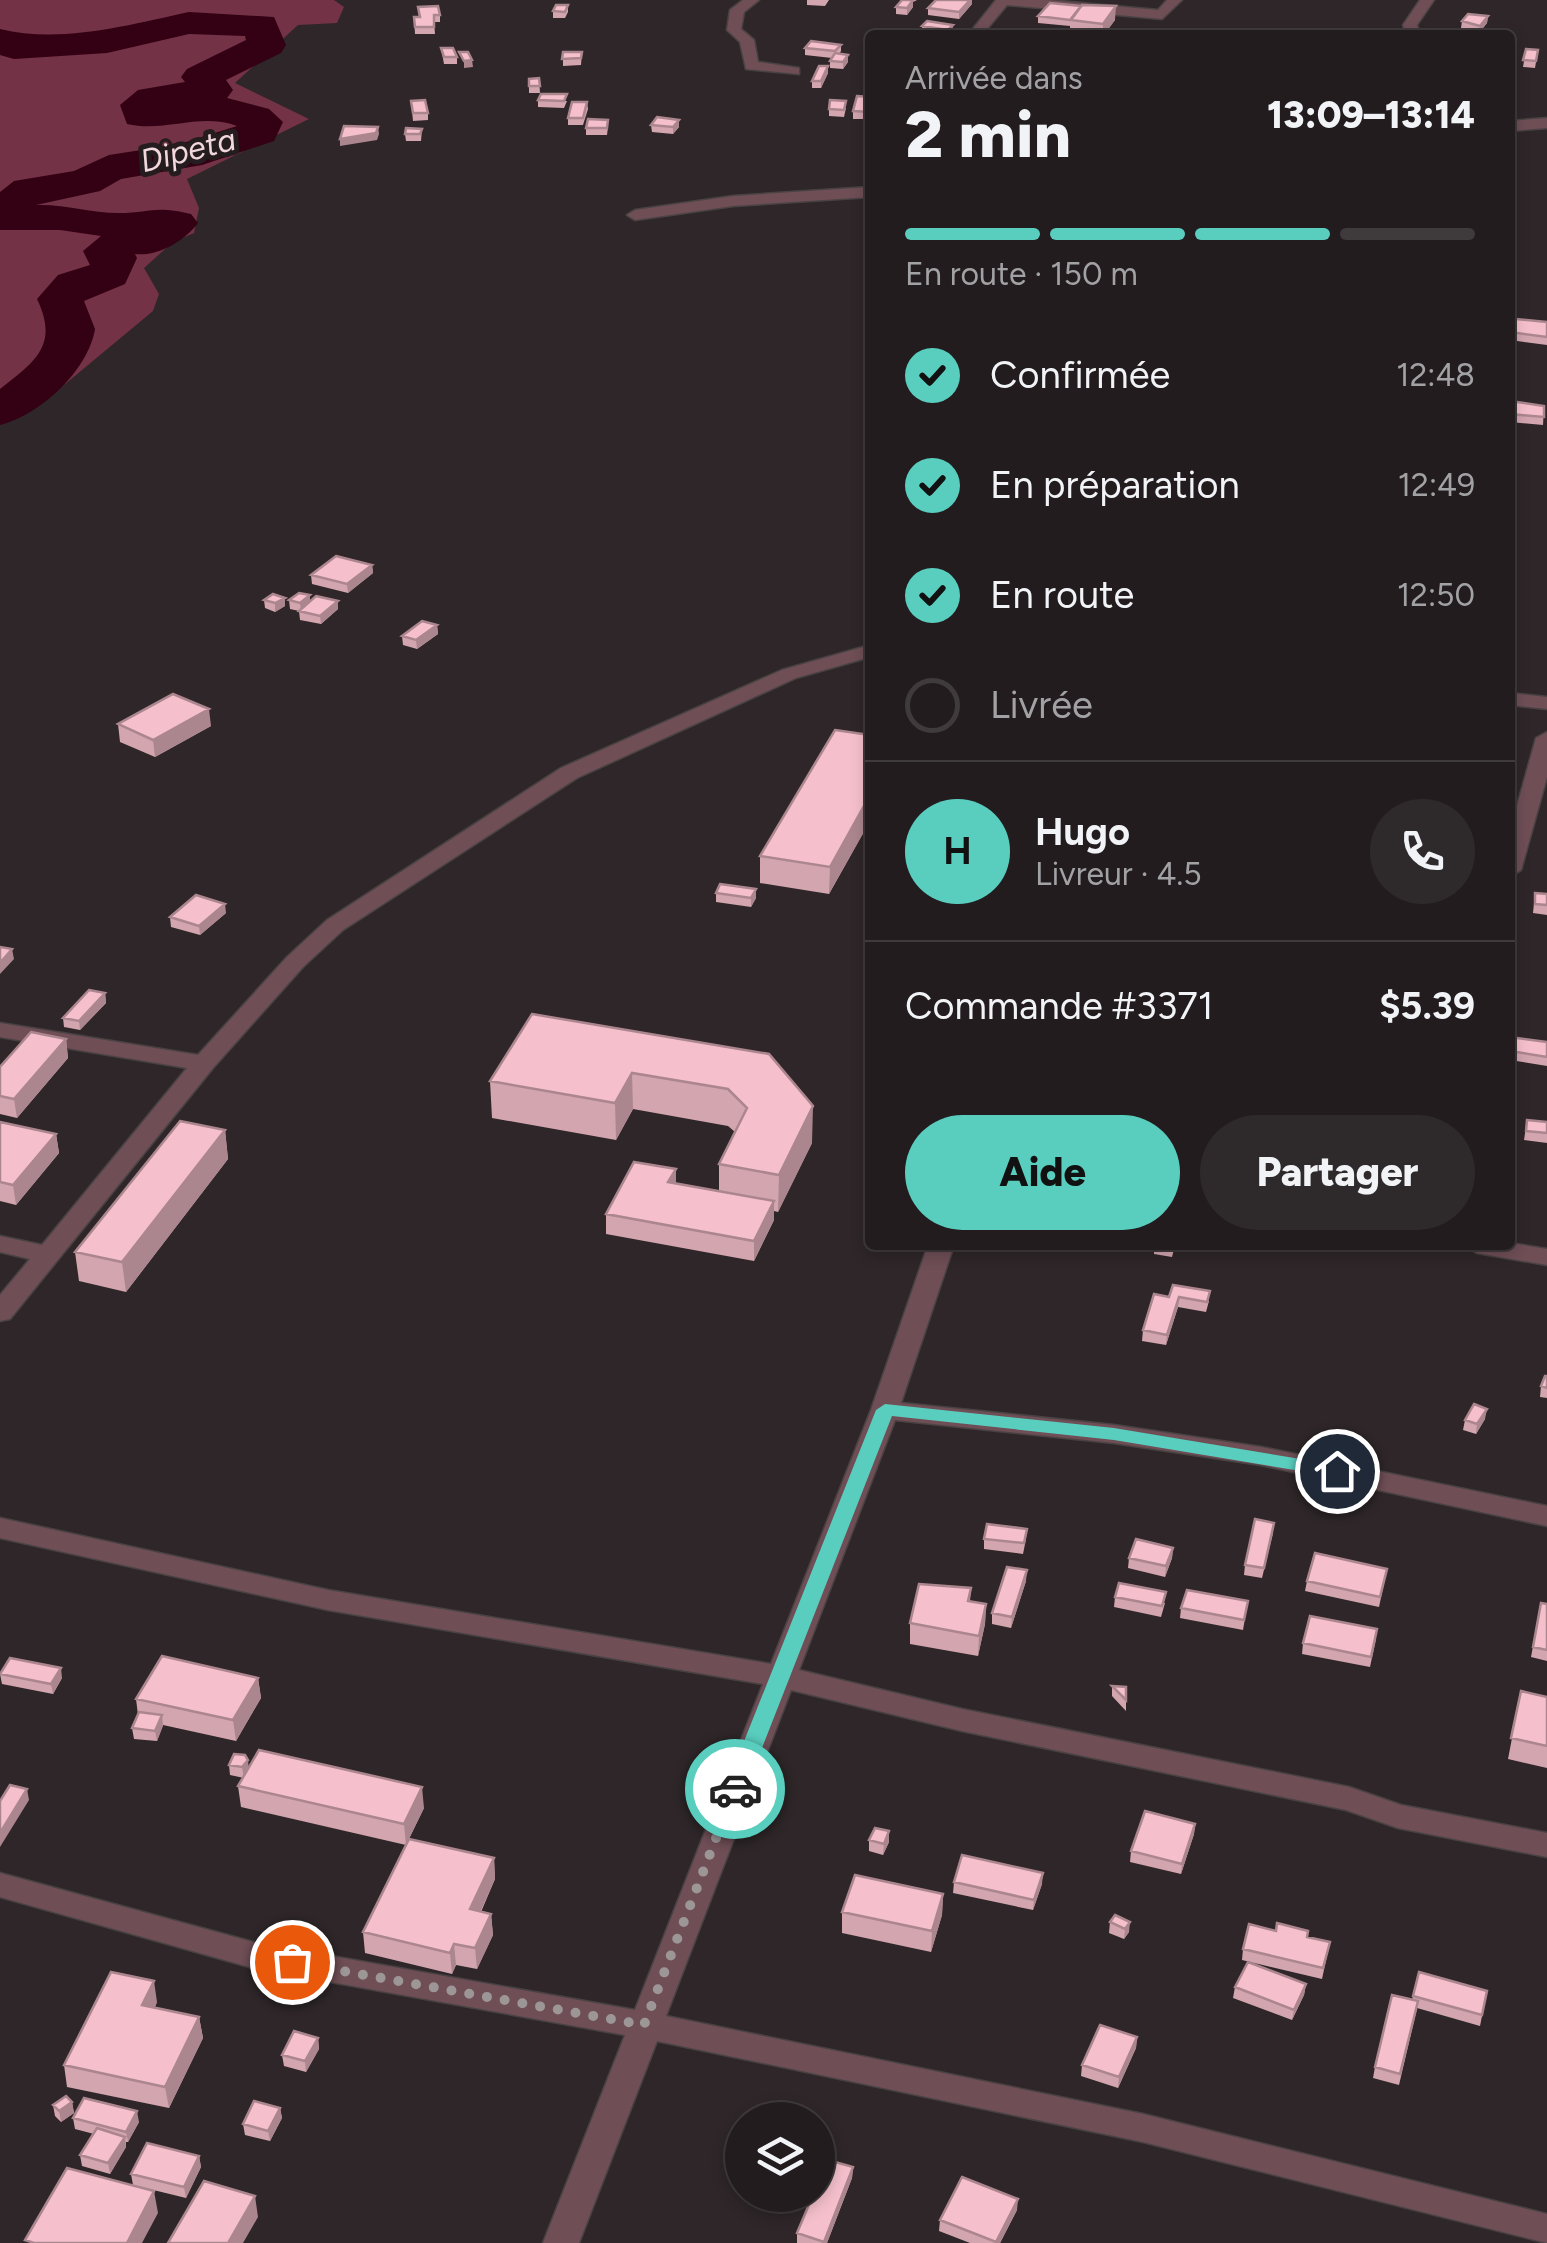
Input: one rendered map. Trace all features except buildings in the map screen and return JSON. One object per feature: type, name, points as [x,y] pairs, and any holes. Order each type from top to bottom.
[{"type":"street","points":[[752,0],[737,10],[734,30],[747,40],[751,66],[794,71]]},
{"type":"street","points":[[978,30],[1003,0],[1162,15],[1174,0]]},
{"type":"street","points":[[1412,30],[1410,25],[1426,0]]},
{"type":"street","points":[[1515,126],[1547,123]]},
{"type":"street","points":[[634,215],[733,201],[865,192]]},
{"type":"street","points":[[0,1314],[204,1063],[295,962],[336,925],[569,773],[789,674],[865,652]]},
{"type":"street","points":[[1515,700],[1547,703]]},
{"type":"street","points":[[1515,852],[1547,738]]},
{"type":"street","points":[[0,1030],[204,1063]]},
{"type":"street","points":[[0,1244],[47,1254]]},
{"type":"street","points":[[561,2243],[885,1410],[940,1250]]},
{"type":"street","points":[[1506,1250],[1547,1257]]},
{"type":"street","points":[[885,1410],[1114,1434],[1261,1456],[1547,1516]]},
{"type":"street","points":[[0,1528],[328,1600],[779,1676],[962,1720],[1331,1794],[1398,1816],[1547,1845]]},
{"type":"street","points":[[0,1885],[253,1955],[644,2025],[1142,2128],[1547,2228]]},
{"type":"shaded area","points":[[0,0],[334,0],[344,7],[337,23],[298,25],[235,83],[309,119],[187,179],[199,208],[194,233],[173,242],[144,268],[159,294],[153,311],[58,390],[0,423]]},
{"type":"waterway","name":"Dipeta","points":[[0,41],[14,47],[107,41],[189,23],[260,25],[267,45],[201,77],[213,90],[194,95],[162,95],[140,105],[141,115],[154,117],[196,108],[236,112],[263,122],[259,132],[187,156],[109,168],[85,182],[29,190],[9,206],[14,220],[60,217],[119,226],[158,219],[176,223],[144,242],[129,240],[105,251],[115,258],[109,274],[74,285],[60,299],[72,329],[64,351],[32,387],[0,410]]},
{"type":"way so far","points":[[292,1962],[644,2025],[735,1789]]},
{"type":"route","points":[[735,1789],[885,1410],[1114,1434],[1337,1471]]}]
